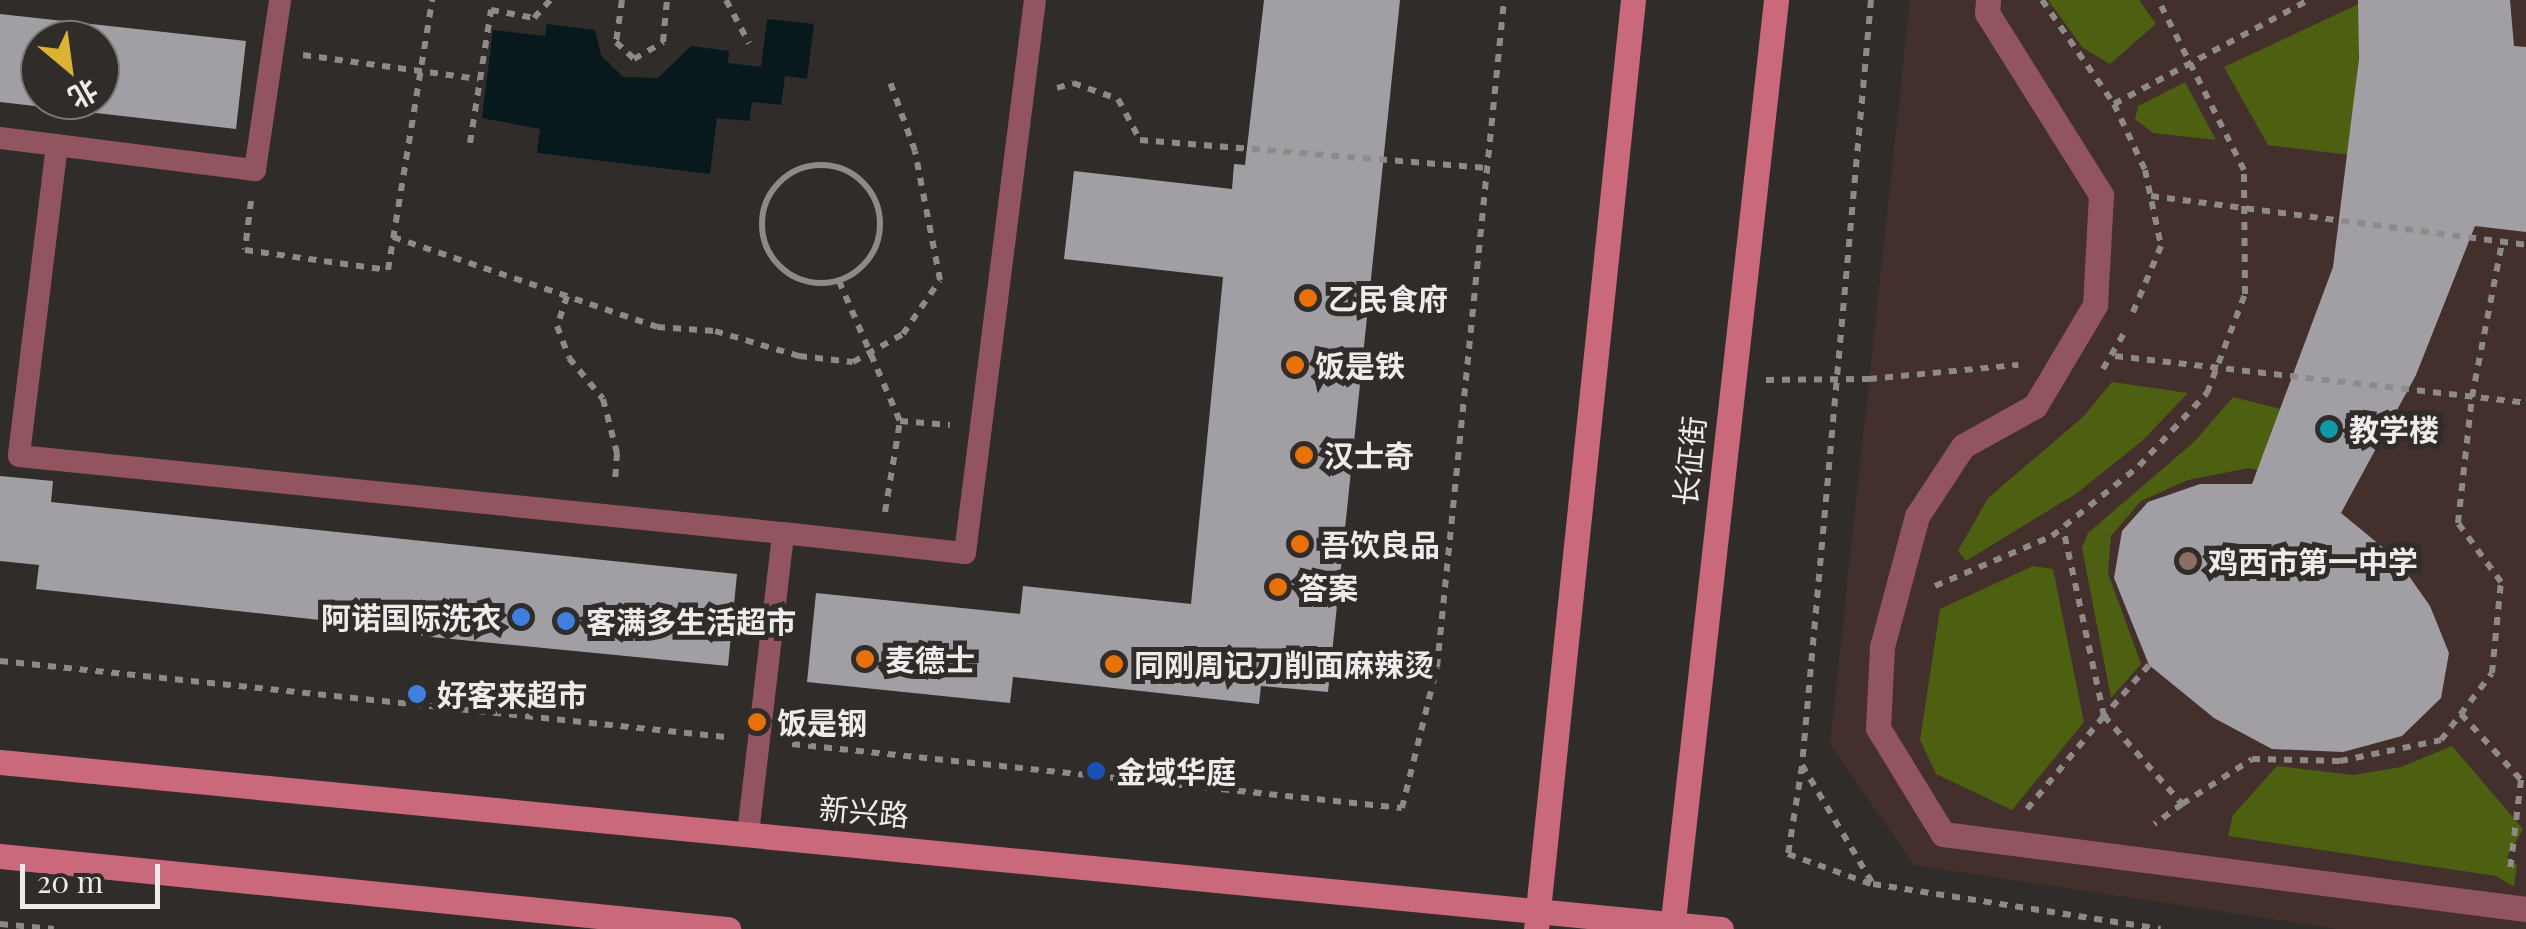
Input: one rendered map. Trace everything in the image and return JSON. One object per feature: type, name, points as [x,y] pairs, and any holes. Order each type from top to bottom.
[{"type":"main road","points":[[1537,919],[1634,0]]},
{"type":"main road","name":"长征街","points":[[1673,925],[1729,380],[1776,0]]},
{"type":"main road","name":"新兴路","points":[[0,762],[748,833],[1537,919],[1721,929]]},
{"type":"main road","points":[[0,856],[728,929]]},
{"type":"street","points":[[1988,0],[1987,13],[2101,195],[2095,305],[2035,406],[1962,446],[1917,516],[1882,647],[1878,728],[1943,834],[2526,909]]},
{"type":"lane","points":[[0,138],[255,170],[280,0]]},
{"type":"lane","points":[[57,145],[19,456],[965,552],[1035,0]]},
{"type":"lane","points":[[748,833],[782,533]]},
{"type":"path","points":[[255,170],[245,250],[388,270],[432,0]]},
{"type":"path","points":[[470,143],[491,10],[534,18],[550,0]]},
{"type":"path","points":[[622,0],[616,42],[634,58],[663,42],[667,0]]},
{"type":"path","points":[[726,0],[748,43]]},
{"type":"path","points":[[770,742],[1402,808],[1437,668],[1504,0]]},
{"type":"path","points":[[2042,0],[2114,104],[2151,196],[2161,246],[2115,356],[2090,382]]},
{"type":"path","points":[[1937,572],[1929,588],[2063,528],[2139,466],[2207,393],[2245,294],[2244,170],[2158,0]]},
{"type":"path","points":[[2114,104],[2309,0]]},
{"type":"path","points":[[272,51],[478,78]]},
{"type":"path","points":[[393,236],[657,327],[716,330],[799,356],[854,362],[903,334],[940,280],[918,166],[890,82]]},
{"type":"path","points":[[1022,100],[1074,83],[1118,99],[1140,140],[1487,168]]},
{"type":"path","points":[[813,165],[852,174],[877,204],[877,242],[868,259],[839,281],[800,279],[784,270],[764,238],[767,201],[778,184],[813,165]]},
{"type":"path","points":[[2151,196],[2526,245]]},
{"type":"path","points":[[2168,831],[2149,828],[2252,759],[2340,761],[2441,740],[2492,673],[2501,582],[2458,523],[2472,396],[2502,242]]},
{"type":"path","points":[[839,281],[900,421],[880,543]]},
{"type":"path","points":[[567,296],[557,326],[569,358],[603,399],[617,453],[614,516]]},
{"type":"path","points":[[2096,358],[2115,356],[2526,402]]},
{"type":"path","points":[[1729,380],[1869,379],[2039,364]]},
{"type":"path","points":[[900,421],[982,427]]},
{"type":"path","points":[[2063,528],[2104,716],[2182,804]]},
{"type":"path","points":[[0,661],[730,738]]},
{"type":"path","points":[[2037,820],[2018,820],[2149,664]]},
{"type":"path","points":[[2461,714],[2520,780],[2508,889]]},
{"type":"path","points":[[1802,765],[1788,854],[1872,884]]},
{"type":"path","points":[[0,924],[54,929]]},
{"type":"shaded area","name":"鸡西市第一中学","points":[[1910,0],[2526,0],[2526,929],[2337,929],[1914,865],[1830,744]]},
{"type":"shaded area","points":[[767,19],[814,24],[807,79],[785,76],[781,105],[752,102],[749,121],[717,118],[710,174],[537,153],[540,129],[482,118],[493,30],[545,36],[547,24],[595,30],[601,55],[623,77],[658,78],[691,46],[729,51],[728,63],[761,67]]},
{"type":"green space","points":[[2048,0],[2139,0],[2156,24],[2110,64],[2083,48]]},
{"type":"green space","points":[[2363,2],[2350,155],[2268,145],[2224,67]]},
{"type":"green space","points":[[2185,82],[2216,140],[2153,133],[2135,119],[2138,106]]},
{"type":"green space","points":[[2112,382],[2188,393],[2142,441],[2077,493],[1966,561],[1958,551],[1988,498],[2083,417]]},
{"type":"green space","points":[[2233,397],[2289,411],[2265,472],[2249,468],[2188,480],[2141,501],[2111,536],[2108,573],[2141,664],[2111,698],[2082,548],[2088,533],[2195,441]]},
{"type":"green space","points":[[2033,566],[2053,569],[2084,722],[2012,810],[1936,774],[1920,740],[1940,609]]},
{"type":"green space","points":[[2452,746],[2523,829],[2507,857],[2517,865],[2514,887],[2496,876],[2228,836],[2233,815],[2277,766],[2353,775],[2401,767]]},
{"type":"building","points":[[1264,0],[1400,0],[1328,692],[1261,686],[1259,704],[1013,677],[1010,703],[807,682],[816,593],[1020,614],[1023,586],[1191,604],[1223,277],[1064,259],[1074,171],[1232,189],[1234,164],[1245,165]]},
{"type":"building","name":"教学楼","points":[[2358,0],[2510,0],[2514,46],[2526,47],[2526,232],[2475,226],[2416,375],[2341,513],[2397,559],[2430,606],[2449,653],[2441,698],[2402,736],[2343,752],[2272,749],[2214,718],[2149,665],[2114,578],[2122,531],[2148,502],[2200,484],[2252,484],[2333,267],[2359,58]]},
{"type":"building","points":[[0,14],[55,20],[20,20],[20,104],[0,102]]},
{"type":"building","points":[[120,27],[246,41],[236,129],[120,116]]},
{"type":"building","points":[[0,476],[53,481],[51,502],[737,574],[728,666],[329,627],[329,621],[36,589],[39,565],[0,561]]},
{"type":"place","name":"乙民食府","points":[[1308,298]]},
{"type":"place","name":"饭是铁","points":[[1295,365]]},
{"type":"place","name":"教学楼","points":[[2329,429]]},
{"type":"place","name":"汉士奇","points":[[1304,455]]},
{"type":"place","name":"吾饮良品","points":[[1300,544]]},
{"type":"place","name":"鸡西市第一中学","points":[[2188,561]]},
{"type":"place","name":"答案","points":[[1278,587]]},
{"type":"place","name":"阿诺国际洗衣","points":[[521,617]]},
{"type":"place","name":"客满多生活超市","points":[[566,621]]},
{"type":"place","name":"麦德士","points":[[865,659]]},
{"type":"place","name":"同刚周记刀削面麻辣烫","points":[[1114,664]]},
{"type":"place","name":"好客来超市","points":[[417,694]]},
{"type":"place","name":"饭是钢","points":[[757,722]]},
{"type":"place","name":"金域华庭","points":[[1096,771]]}]
